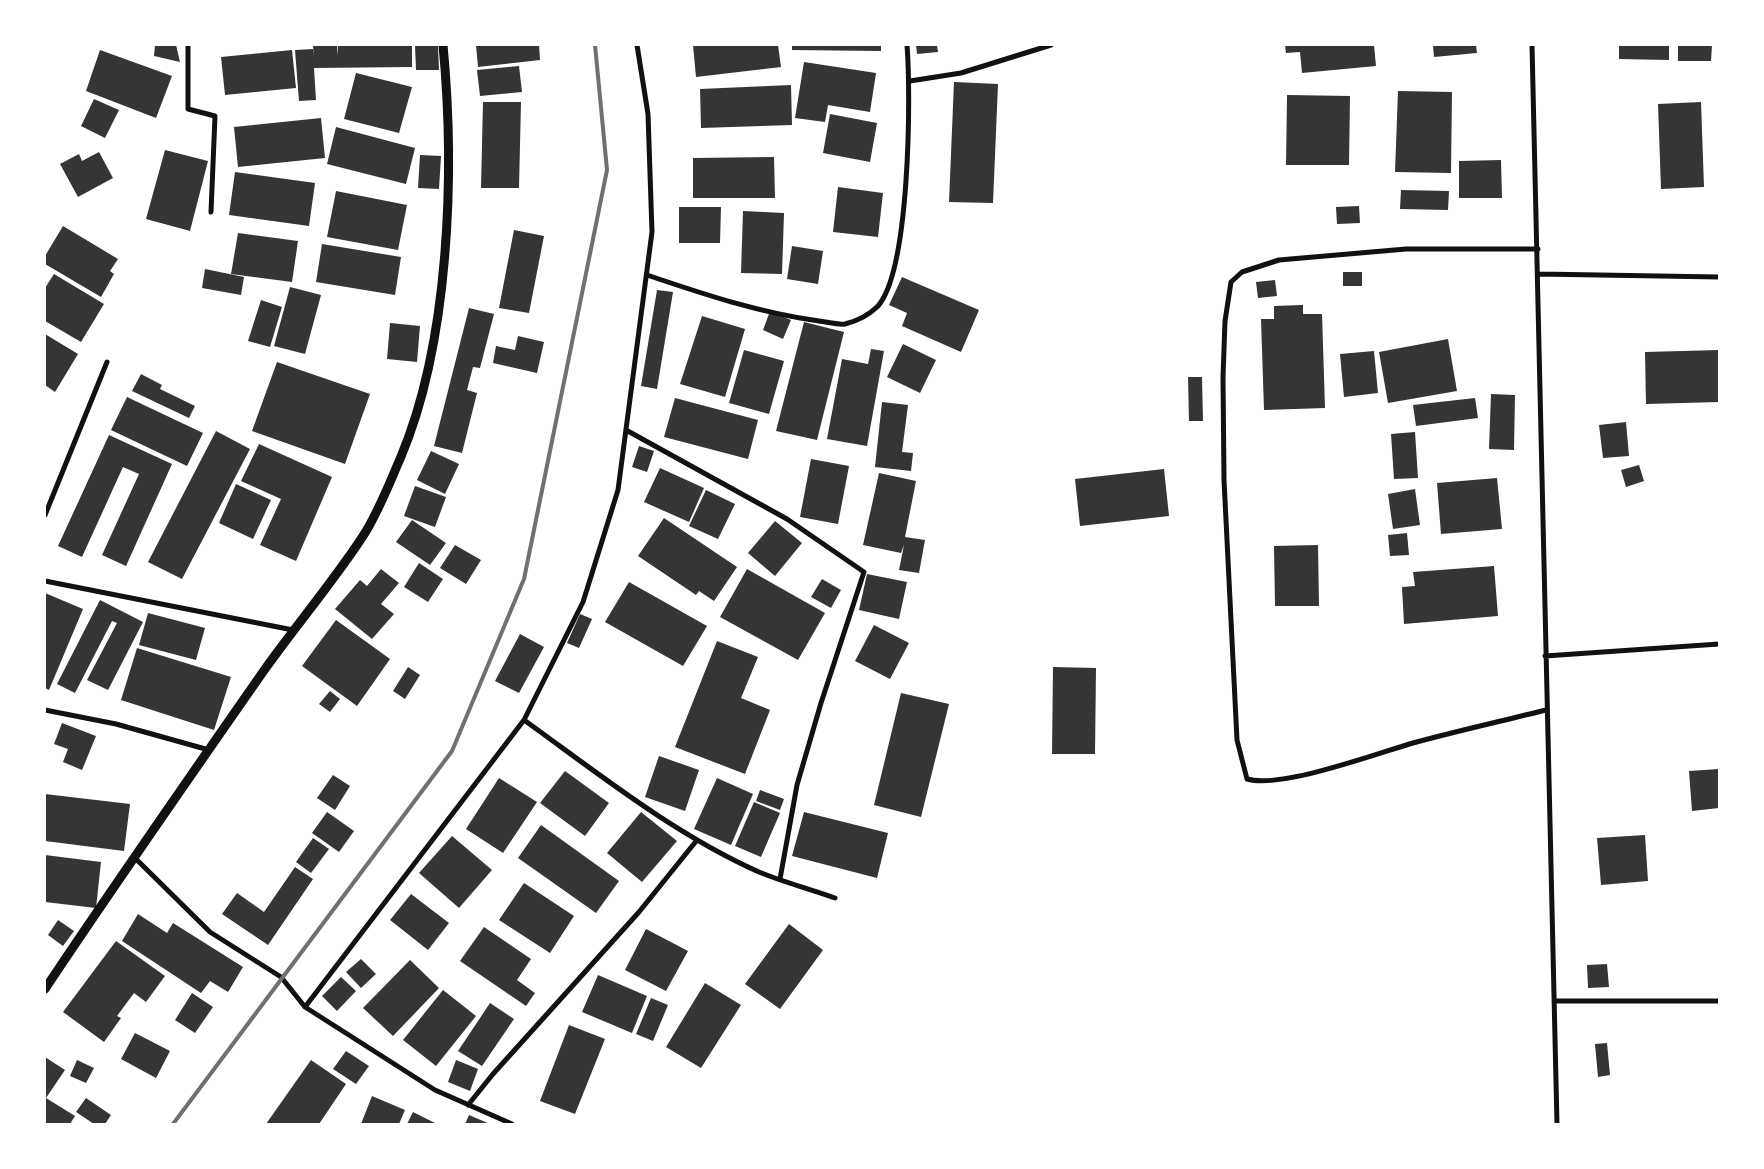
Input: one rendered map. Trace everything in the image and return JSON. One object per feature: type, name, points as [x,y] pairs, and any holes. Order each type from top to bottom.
[{"type":"street","points":[[188,45],[188,109],[215,116],[211,212]]},
{"type":"street","points":[[45,989],[134,857],[293,630],[364,535],[400,458],[424,386],[437,319],[447,222],[449,106],[444,45]]},
{"type":"street","points":[[304,1007],[524,720],[583,602],[618,490],[652,232],[648,114],[637,45]]},
{"type":"street","points":[[647,275],[708,295],[801,318],[844,324],[866,316],[879,305],[892,274],[904,201],[910,81],[907,45]]},
{"type":"street","points":[[910,81],[961,73],[1051,45]]},
{"type":"street","points":[[1532,45],[1539,274],[1544,656],[1557,1124]]},
{"type":"street","points":[[1538,249],[1406,249],[1279,260],[1242,272],[1231,282],[1225,321],[1223,377],[1224,480],[1237,740],[1247,779],[1256,782],[1282,781],[1415,743],[1546,710]]},
{"type":"street","points":[[1539,274],[1719,277]]},
{"type":"street","points":[[45,515],[106,362]]},
{"type":"street","points":[[626,430],[787,519],[864,572],[821,703],[797,784],[780,879]]},
{"type":"street","points":[[45,581],[293,630]]},
{"type":"street","points":[[1544,656],[1719,644]]},
{"type":"street","points":[[45,710],[116,724],[209,750]]},
{"type":"street","points":[[524,720],[698,840],[759,872],[834,898]]},
{"type":"street","points":[[468,1105],[493,1074],[639,912],[698,840]]},
{"type":"street","points":[[134,857],[210,932],[281,977],[304,1007],[436,1090],[512,1124]]},
{"type":"street","points":[[1554,1001],[1719,1001]]},
{"type":"building","points":[[155,45],[176,45],[180,62],[154,56]]},
{"type":"building","points":[[313,45],[337,45],[337,56],[338,45],[412,45],[412,67],[314,68],[316,100],[299,101],[295,50],[313,49],[314,59]]},
{"type":"building","points":[[415,45],[438,45],[439,70],[416,70]]},
{"type":"building","points":[[476,45],[539,45],[540,60],[478,67]]},
{"type":"building","points":[[693,45],[778,45],[781,67],[696,77]]},
{"type":"building","points":[[792,45],[881,45],[881,51],[792,50]]},
{"type":"building","points":[[916,45],[937,45],[938,52],[917,54]]},
{"type":"building","points":[[1285,45],[1374,45],[1376,66],[1302,73],[1300,52],[1286,53]]},
{"type":"building","points":[[1433,45],[1476,45],[1477,53],[1434,57]]},
{"type":"building","points":[[1619,45],[1669,45],[1669,60],[1619,59]]},
{"type":"building","points":[[1678,45],[1712,45],[1711,61],[1678,61]]},
{"type":"building","points":[[100,50],[172,76],[156,118],[86,91]]},
{"type":"building","points":[[292,50],[296,88],[225,95],[221,57]]},
{"type":"building","points":[[804,62],[876,73],[870,112],[828,105],[825,122],[795,118]]},
{"type":"building","points":[[519,66],[522,92],[480,96],[477,70]]},
{"type":"building","points":[[356,73],[412,87],[399,133],[344,119]]},
{"type":"building","points":[[954,82],[998,84],[993,203],[949,202]]},
{"type":"building","points":[[791,85],[792,125],[701,128],[700,89]]},
{"type":"building","points":[[1398,91],[1452,92],[1451,173],[1395,172]]},
{"type":"building","points":[[1287,95],[1350,96],[1349,165],[1286,165]]},
{"type":"building","points":[[94,99],[119,110],[105,138],[81,126]]},
{"type":"building","points":[[483,102],[521,102],[519,188],[481,188]]},
{"type":"building","points":[[1701,102],[1704,187],[1661,189],[1658,104]]},
{"type":"building","points":[[830,114],[877,123],[870,162],[823,153]]},
{"type":"building","points":[[321,118],[325,158],[238,167],[234,127]]},
{"type":"building","points":[[336,127],[415,148],[406,184],[327,164]]},
{"type":"building","points":[[165,150],[208,161],[190,231],[146,219]]},
{"type":"building","points":[[99,152],[113,178],[78,197],[60,164],[79,154],[82,161]]},
{"type":"building","points":[[420,155],[441,156],[439,189],[418,188]]},
{"type":"building","points":[[774,157],[775,198],[693,198],[693,158]]},
{"type":"building","points":[[1501,160],[1502,198],[1459,198],[1459,161]]},
{"type":"building","points":[[235,172],[315,183],[309,226],[229,215]]},
{"type":"building","points":[[838,187],[883,193],[878,237],[833,232]]},
{"type":"building","points":[[1401,190],[1449,191],[1448,210],[1400,209]]},
{"type":"building","points":[[336,191],[407,205],[398,250],[327,237]]},
{"type":"building","points":[[1359,206],[1360,223],[1337,224],[1336,207]]},
{"type":"building","points":[[679,207],[721,207],[720,243],[679,243]]},
{"type":"building","points":[[743,211],[784,213],[782,274],[741,273]]},
{"type":"building","points":[[63,226],[118,259],[110,271],[114,274],[101,297],[45,264],[45,256]]},
{"type":"building","points":[[514,230],[544,236],[529,313],[499,308]]},
{"type":"building","points":[[238,233],[298,241],[292,282],[231,274]]},
{"type":"building","points":[[322,244],[401,257],[395,295],[316,282]]},
{"type":"building","points":[[792,246],[823,251],[818,284],[787,279]]},
{"type":"building","points":[[205,269],[244,277],[241,295],[202,288]]},
{"type":"building","points":[[1343,272],[1362,272],[1362,286],[1343,286]]},
{"type":"building","points":[[54,274],[104,304],[81,342],[45,321],[45,288]]},
{"type":"building","points":[[902,277],[979,310],[961,352],[902,326],[907,313],[889,305]]},
{"type":"building","points":[[1275,280],[1277,296],[1258,298],[1256,282]]},
{"type":"building","points":[[290,287],[321,295],[305,354],[274,346]]},
{"type":"building","points":[[657,290],[673,292],[657,389],[641,386]]},
{"type":"building","points":[[261,300],[282,307],[270,347],[248,341]]},
{"type":"building","points":[[1303,305],[1303,314],[1322,314],[1325,408],[1264,410],[1261,319],[1274,319],[1274,306]]},
{"type":"building","points":[[469,308],[494,314],[480,368],[473,367],[467,390],[477,393],[462,453],[434,446]]},
{"type":"building","points":[[770,311],[791,320],[783,339],[763,330]]},
{"type":"building","points":[[702,316],[745,329],[725,397],[680,384]]},
{"type":"building","points":[[804,322],[844,332],[817,440],[776,431]]},
{"type":"building","points":[[390,323],[420,326],[417,362],[387,359]]},
{"type":"building","points":[[45,334],[78,354],[55,392],[45,385]]},
{"type":"building","points":[[518,336],[544,342],[537,373],[493,363],[496,346],[515,350]]},
{"type":"building","points":[[1448,339],[1457,391],[1388,403],[1379,352]]},
{"type":"building","points":[[903,344],[936,360],[920,393],[887,377]]},
{"type":"building","points":[[871,349],[884,351],[867,446],[827,439],[842,359],[868,364]]},
{"type":"building","points":[[744,350],[784,361],[769,414],[729,403]]},
{"type":"building","points":[[1719,350],[1719,402],[1646,404],[1645,352]]},
{"type":"building","points":[[1374,351],[1378,393],[1344,397],[1340,354]]},
{"type":"building","points":[[277,362],[370,394],[345,464],[252,431]]},
{"type":"building","points":[[141,374],[162,385],[160,389],[195,406],[189,418],[132,391]]},
{"type":"building","points":[[1188,377],[1202,377],[1203,421],[1189,421]]},
{"type":"building","points":[[1491,394],[1515,395],[1514,450],[1489,449]]},
{"type":"building","points":[[127,397],[203,433],[187,466],[111,430]]},
{"type":"building","points":[[675,398],[758,420],[748,459],[664,437]]},
{"type":"building","points":[[1475,398],[1478,418],[1416,426],[1413,405]]},
{"type":"building","points":[[882,402],[908,405],[902,452],[913,453],[911,471],[875,467]]},
{"type":"building","points":[[1626,422],[1629,456],[1603,458],[1599,425]]},
{"type":"building","points":[[216,431],[250,449],[182,579],[148,562]]},
{"type":"building","points":[[1415,432],[1418,478],[1394,479],[1391,434]]},
{"type":"building","points":[[109,435],[172,464],[126,566],[102,555],[139,474],[123,467],[82,557],[58,546]]},
{"type":"building","points":[[259,444],[332,477],[296,561],[260,545],[281,499],[241,481]]},
{"type":"building","points":[[639,446],[654,451],[647,472],[632,467]]},
{"type":"building","points":[[431,451],[459,464],[445,494],[417,480]]},
{"type":"building","points":[[811,459],[849,466],[838,524],[800,517]]},
{"type":"building","points":[[1639,465],[1644,481],[1626,487],[1621,470]]},
{"type":"building","points":[[660,468],[704,488],[689,522],[644,502]]},
{"type":"building","points":[[1164,469],[1169,516],[1080,526],[1075,479]]},
{"type":"building","points":[[879,473],[916,481],[905,537],[925,540],[919,573],[899,570],[904,545],[901,553],[863,545]]},
{"type":"building","points":[[1497,478],[1502,529],[1441,534],[1437,483]]},
{"type":"building","points":[[236,484],[271,500],[253,539],[219,523]]},
{"type":"building","points":[[415,486],[446,497],[435,527],[404,516]]},
{"type":"building","points":[[1415,489],[1420,525],[1393,529],[1388,494]]},
{"type":"building","points":[[706,490],[735,504],[718,539],[689,526]]},
{"type":"building","points":[[664,518],[737,567],[714,601],[699,591],[696,595],[638,556]]},
{"type":"building","points":[[412,520],[446,543],[430,565],[396,542]]},
{"type":"building","points":[[775,521],[802,543],[775,576],[748,553]]},
{"type":"building","points":[[1407,533],[1409,555],[1390,556],[1388,535]]},
{"type":"building","points":[[455,545],[481,560],[466,584],[440,568]]},
{"type":"building","points":[[1318,545],[1319,606],[1275,606],[1274,546]]},
{"type":"building","points":[[419,563],[443,579],[428,602],[404,587]]},
{"type":"building","points":[[1494,566],[1498,616],[1404,624],[1402,587],[1415,586],[1413,572]]},
{"type":"building","points":[[381,569],[399,583],[381,604],[394,614],[372,639],[335,609],[360,580],[367,586]]},
{"type":"building","points":[[747,569],[825,613],[798,660],[720,617]]},
{"type":"building","points":[[867,574],[907,582],[899,619],[859,610]]},
{"type":"building","points":[[822,579],[841,590],[831,608],[811,597]]},
{"type":"building","points":[[629,582],[707,626],[683,666],[605,622]]},
{"type":"building","points":[[45,593],[83,609],[49,690],[45,688]]},
{"type":"building","points":[[100,600],[143,622],[108,690],[87,680],[117,623],[112,621],[75,693],[57,684]]},
{"type":"building","points":[[148,613],[205,628],[196,660],[139,645]]},
{"type":"building","points":[[580,614],[592,619],[579,648],[567,643]]},
{"type":"building","points":[[336,620],[390,659],[357,706],[302,666]]},
{"type":"building","points":[[874,625],[909,643],[890,679],[855,661]]},
{"type":"building","points":[[520,634],[544,647],[519,693],[495,681]]},
{"type":"building","points":[[717,641],[758,657],[741,698],[770,710],[745,774],[675,747]]},
{"type":"building","points":[[137,648],[231,677],[214,730],[121,700]]},
{"type":"building","points":[[408,667],[420,675],[405,699],[393,691]]},
{"type":"building","points":[[1053,667],[1096,668],[1095,754],[1052,754]]},
{"type":"building","points":[[330,691],[340,699],[330,712],[319,704]]},
{"type":"building","points":[[901,693],[949,704],[921,817],[874,805]]},
{"type":"building","points":[[62,723],[96,736],[82,770],[63,762],[68,749],[54,744]]},
{"type":"building","points":[[659,756],[699,770],[685,811],[645,797]]},
{"type":"building","points":[[1719,769],[1719,808],[1692,811],[1689,771]]},
{"type":"building","points":[[565,771],[609,803],[585,836],[540,803]]},
{"type":"building","points":[[333,775],[350,786],[335,810],[317,798]]},
{"type":"building","points":[[499,778],[537,802],[503,853],[466,829]]},
{"type":"building","points":[[717,778],[753,794],[731,845],[694,829]]},
{"type":"building","points":[[760,790],[784,799],[780,810],[756,801]]},
{"type":"building","points":[[45,794],[130,804],[124,851],[45,841]]},
{"type":"building","points":[[754,802],[780,813],[761,857],[735,846]]},
{"type":"building","points":[[327,812],[354,831],[339,852],[312,833]]},
{"type":"building","points":[[641,812],[677,841],[642,882],[607,853]]},
{"type":"building","points":[[804,812],[888,833],[877,878],[792,856]]},
{"type":"building","points":[[541,825],[619,881],[596,913],[518,858]]},
{"type":"building","points":[[1645,835],[1648,881],[1601,885],[1597,838]]},
{"type":"building","points":[[452,836],[492,870],[459,908],[419,873]]},
{"type":"building","points":[[313,838],[329,849],[311,873],[296,862]]},
{"type":"building","points":[[45,855],[101,862],[96,908],[45,902]]},
{"type":"building","points":[[295,867],[313,879],[268,945],[222,914],[237,893],[264,912]]},
{"type":"building","points":[[524,883],[574,916],[550,953],[499,920]]},
{"type":"building","points":[[411,894],[449,923],[428,950],[390,920]]},
{"type":"building","points":[[138,914],[167,933],[173,923],[243,967],[228,992],[210,981],[201,993],[122,941]]},
{"type":"building","points":[[58,920],[74,931],[63,946],[48,935]]},
{"type":"building","points":[[789,924],[823,950],[780,1009],[745,984]]},
{"type":"building","points":[[484,927],[531,959],[517,980],[535,993],[526,1006],[460,961]]},
{"type":"building","points":[[646,929],[688,951],[666,991],[625,970]]},
{"type":"building","points":[[116,941],[165,976],[146,1002],[134,993],[117,1016],[121,1018],[104,1042],[63,1012]]},
{"type":"building","points":[[361,959],[376,974],[361,988],[346,972]]},
{"type":"building","points":[[410,960],[439,988],[393,1036],[363,1008]]},
{"type":"building","points":[[1607,964],[1609,987],[1588,988],[1587,965]]},
{"type":"building","points":[[598,975],[647,996],[632,1033],[582,1012]]},
{"type":"building","points":[[341,977],[356,991],[337,1011],[322,996]]},
{"type":"building","points":[[705,983],[741,1005],[701,1068],[666,1047]]},
{"type":"building","points":[[443,990],[476,1016],[436,1066],[403,1040]]},
{"type":"building","points":[[192,993],[213,1007],[195,1033],[175,1020]]},
{"type":"building","points":[[651,998],[668,1005],[653,1041],[636,1034]]},
{"type":"building","points":[[490,1003],[514,1019],[482,1066],[458,1051]]},
{"type":"building","points":[[569,1025],[605,1039],[575,1114],[540,1101]]},
{"type":"building","points":[[135,1033],[170,1051],[156,1078],[121,1059]]},
{"type":"building","points":[[1607,1043],[1610,1075],[1598,1077],[1595,1044]]},
{"type":"building","points":[[346,1051],[369,1066],[356,1084],[333,1069]]},
{"type":"building","points":[[45,1057],[65,1070],[46,1098],[75,1116],[70,1124],[45,1124]]},
{"type":"building","points":[[77,1060],[94,1068],[86,1083],[70,1076]]},
{"type":"building","points":[[311,1060],[346,1084],[319,1124],[266,1124]]},
{"type":"building","points":[[456,1060],[478,1069],[470,1091],[448,1082]]},
{"type":"building","points":[[372,1096],[405,1110],[399,1124],[361,1124]]},
{"type":"building","points":[[86,1098],[111,1115],[105,1124],[94,1124],[76,1112]]},
{"type":"building","points":[[413,1112],[437,1124],[407,1124]]},
{"type":"building","points":[[469,1115],[490,1124],[465,1124]]},
{"type":"railway","points":[[173,1124],[452,751],[524,579],[607,170],[595,45]]}]
